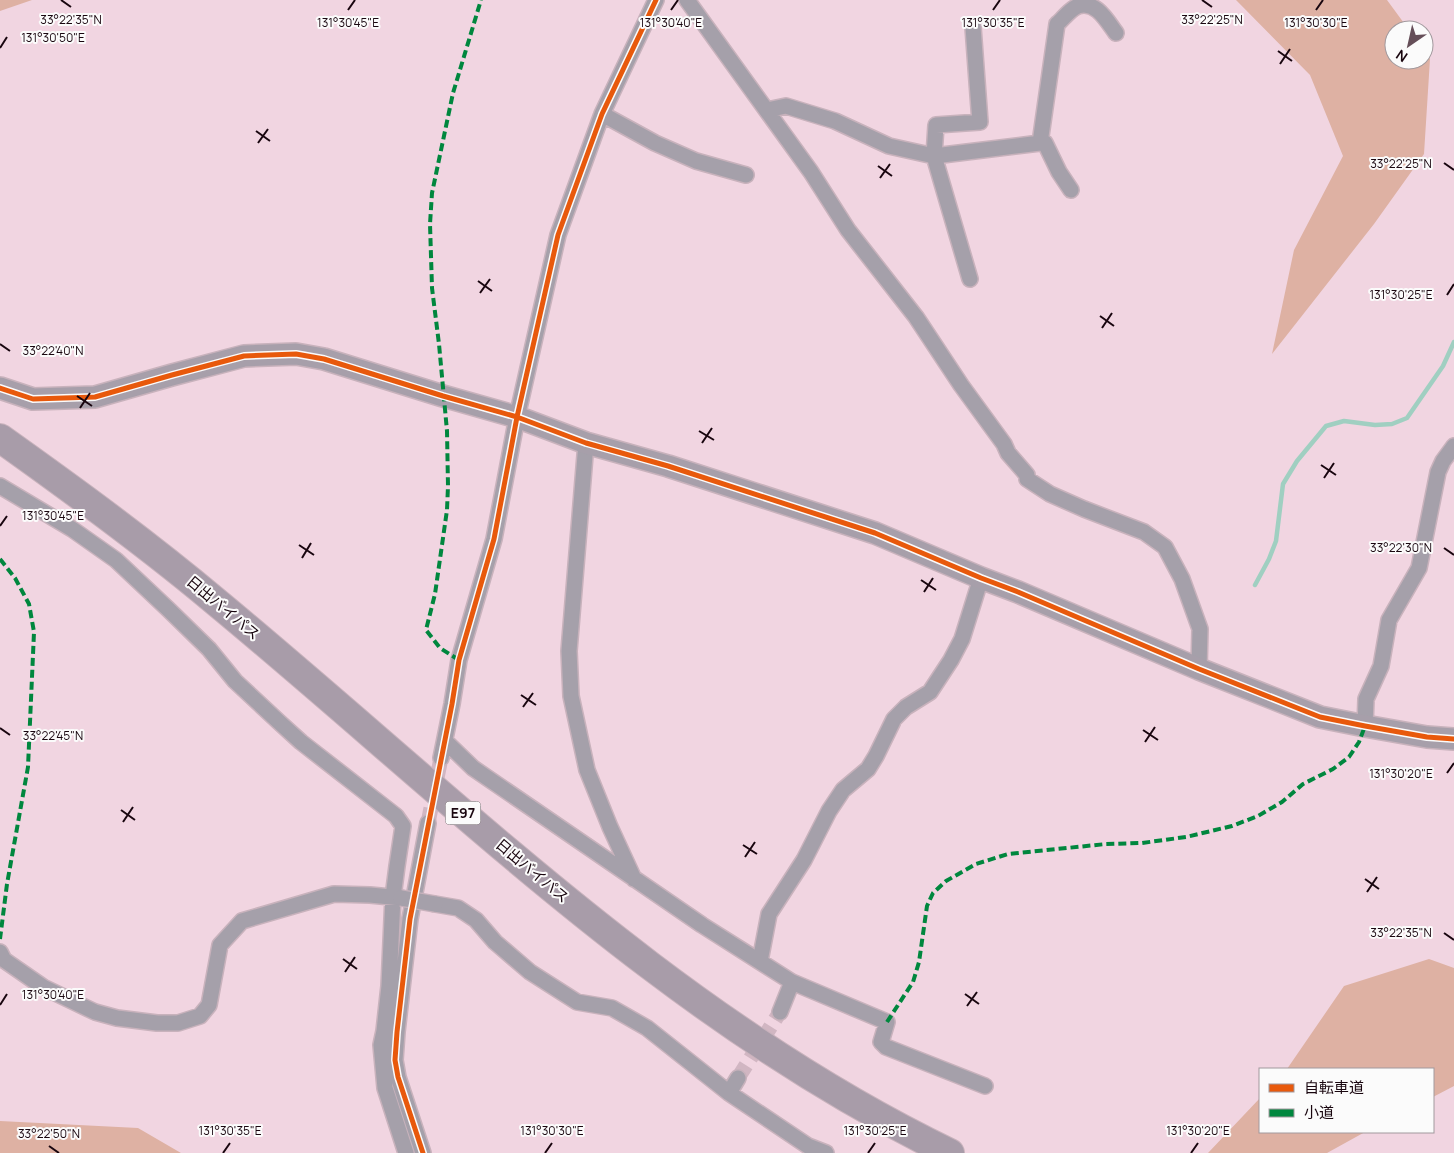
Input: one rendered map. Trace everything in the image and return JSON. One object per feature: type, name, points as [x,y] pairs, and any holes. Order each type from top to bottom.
[{"type":"highway","name":"日出バイパス","points":[[0,438],[126,530],[214,600],[523,865],[685,992],[798,1070],[906,1132],[950,1153]]},
{"type":"street","points":[[441,758],[459,660],[494,539],[517,417],[558,236],[602,114],[656,0]]},
{"type":"street","points":[[687,0],[811,172],[848,230],[916,317],[960,385],[1004,444],[1008,453],[1027,475],[1027,479],[1050,494],[1144,532],[1165,547],[1182,579],[1200,629],[1199,669]]},
{"type":"street","points":[[1040,143],[1056,24],[1077,6],[1090,5],[1097,9],[1116,33]]},
{"type":"street","points":[[970,279],[934,156],[936,125],[980,122],[973,27]]},
{"type":"street","points":[[766,110],[786,106],[835,121],[890,146],[934,156],[1045,143],[1059,172],[1071,190]]},
{"type":"street","points":[[602,114],[655,143],[696,161],[746,175]]},
{"type":"street","points":[[0,388],[33,399],[95,397],[172,374],[244,356],[296,354],[324,359],[517,417],[586,443],[668,466],[875,534],[1199,669],[1320,717],[1427,737],[1454,739]]},
{"type":"street","points":[[586,443],[570,642],[572,696],[587,770],[634,880]]},
{"type":"street","points":[[1365,726],[1366,699],[1381,666],[1389,620],[1419,568],[1438,472],[1443,461],[1454,446]]},
{"type":"street","points":[[0,486],[72,529],[116,560],[168,609],[208,649],[236,681],[279,722],[301,742],[396,816],[403,826],[396,866],[397,898],[389,986],[384,1031],[380,1045],[385,1088],[406,1153]]},
{"type":"street","points":[[760,962],[769,914],[804,860],[829,811],[843,790],[868,769],[894,719],[906,707],[930,692],[951,660],[962,639],[981,578]]},
{"type":"street","points":[[445,740],[473,768],[588,846],[634,880],[760,962],[792,982],[887,1022],[881,1042],[886,1047],[985,1086]]},
{"type":"street","points":[[423,1153],[398,1077],[395,1060],[410,919],[428,823]]},
{"type":"street","points":[[0,952],[4,960],[43,987],[95,1012],[117,1018],[157,1023],[178,1023],[200,1016],[209,1005],[220,945],[242,921],[334,894],[397,898],[458,908],[476,920],[495,942],[530,972],[577,1002],[612,1008],[647,1028],[729,1094],[808,1146],[826,1153]]},
{"type":"street","points":[[780,1012],[792,982]]},
{"type":"street","points":[[729,1094],[738,1078]]},
{"type":"shaded area","points":[[0,0],[32,0],[0,11]]},
{"type":"shaded area","points":[[1236,0],[1387,0],[1402,20],[1384,20],[1384,70],[1429,70],[1424,154],[1374,224],[1272,354],[1294,250],[1343,156],[1310,75]]},
{"type":"shaded area","points":[[1429,959],[1454,968],[1454,1086],[1434,1096],[1434,1068],[1288,1068],[1344,986]]},
{"type":"shaded area","points":[[1259,1099],[1259,1133],[1363,1133],[1327,1153],[1208,1153]]},
{"type":"shaded area","points":[[0,1121],[138,1128],[181,1153],[0,1153]]},
{"type":"waterway","points":[[1255,585],[1276,541],[1283,484],[1297,461],[1326,426],[1344,421],[1375,425],[1392,424],[1407,418],[1443,366],[1454,342]]},
{"type":"tunnel","points":[[428,823],[441,758]]},
{"type":"tunnel","points":[[738,1078],[780,1012]]},
{"type":"marked path","points":[[459,660],[440,648],[426,630],[435,594],[447,510],[448,486],[447,431],[432,288],[430,224],[432,193],[453,93],[481,0]]},
{"type":"marked path","points":[[0,559],[15,578],[29,604],[34,632],[28,767],[7,884],[0,939]]},
{"type":"marked path","points":[[887,1022],[913,982],[919,962],[927,906],[933,893],[946,881],[976,864],[1008,854],[1106,844],[1142,843],[1186,837],[1232,826],[1258,816],[1282,802],[1303,784],[1333,769],[1349,757],[1359,742],[1365,726]]},
{"type":"cycle path","points":[[423,1153],[398,1077],[395,1060],[397,1032],[410,919],[459,660],[494,539],[517,417],[558,235],[602,114],[656,0]]},
{"type":"cycle path","points":[[0,388],[33,399],[95,397],[244,356],[296,354],[324,359],[517,417],[586,443],[668,466],[875,533],[1199,669],[1320,717],[1427,737],[1454,739]]}]
